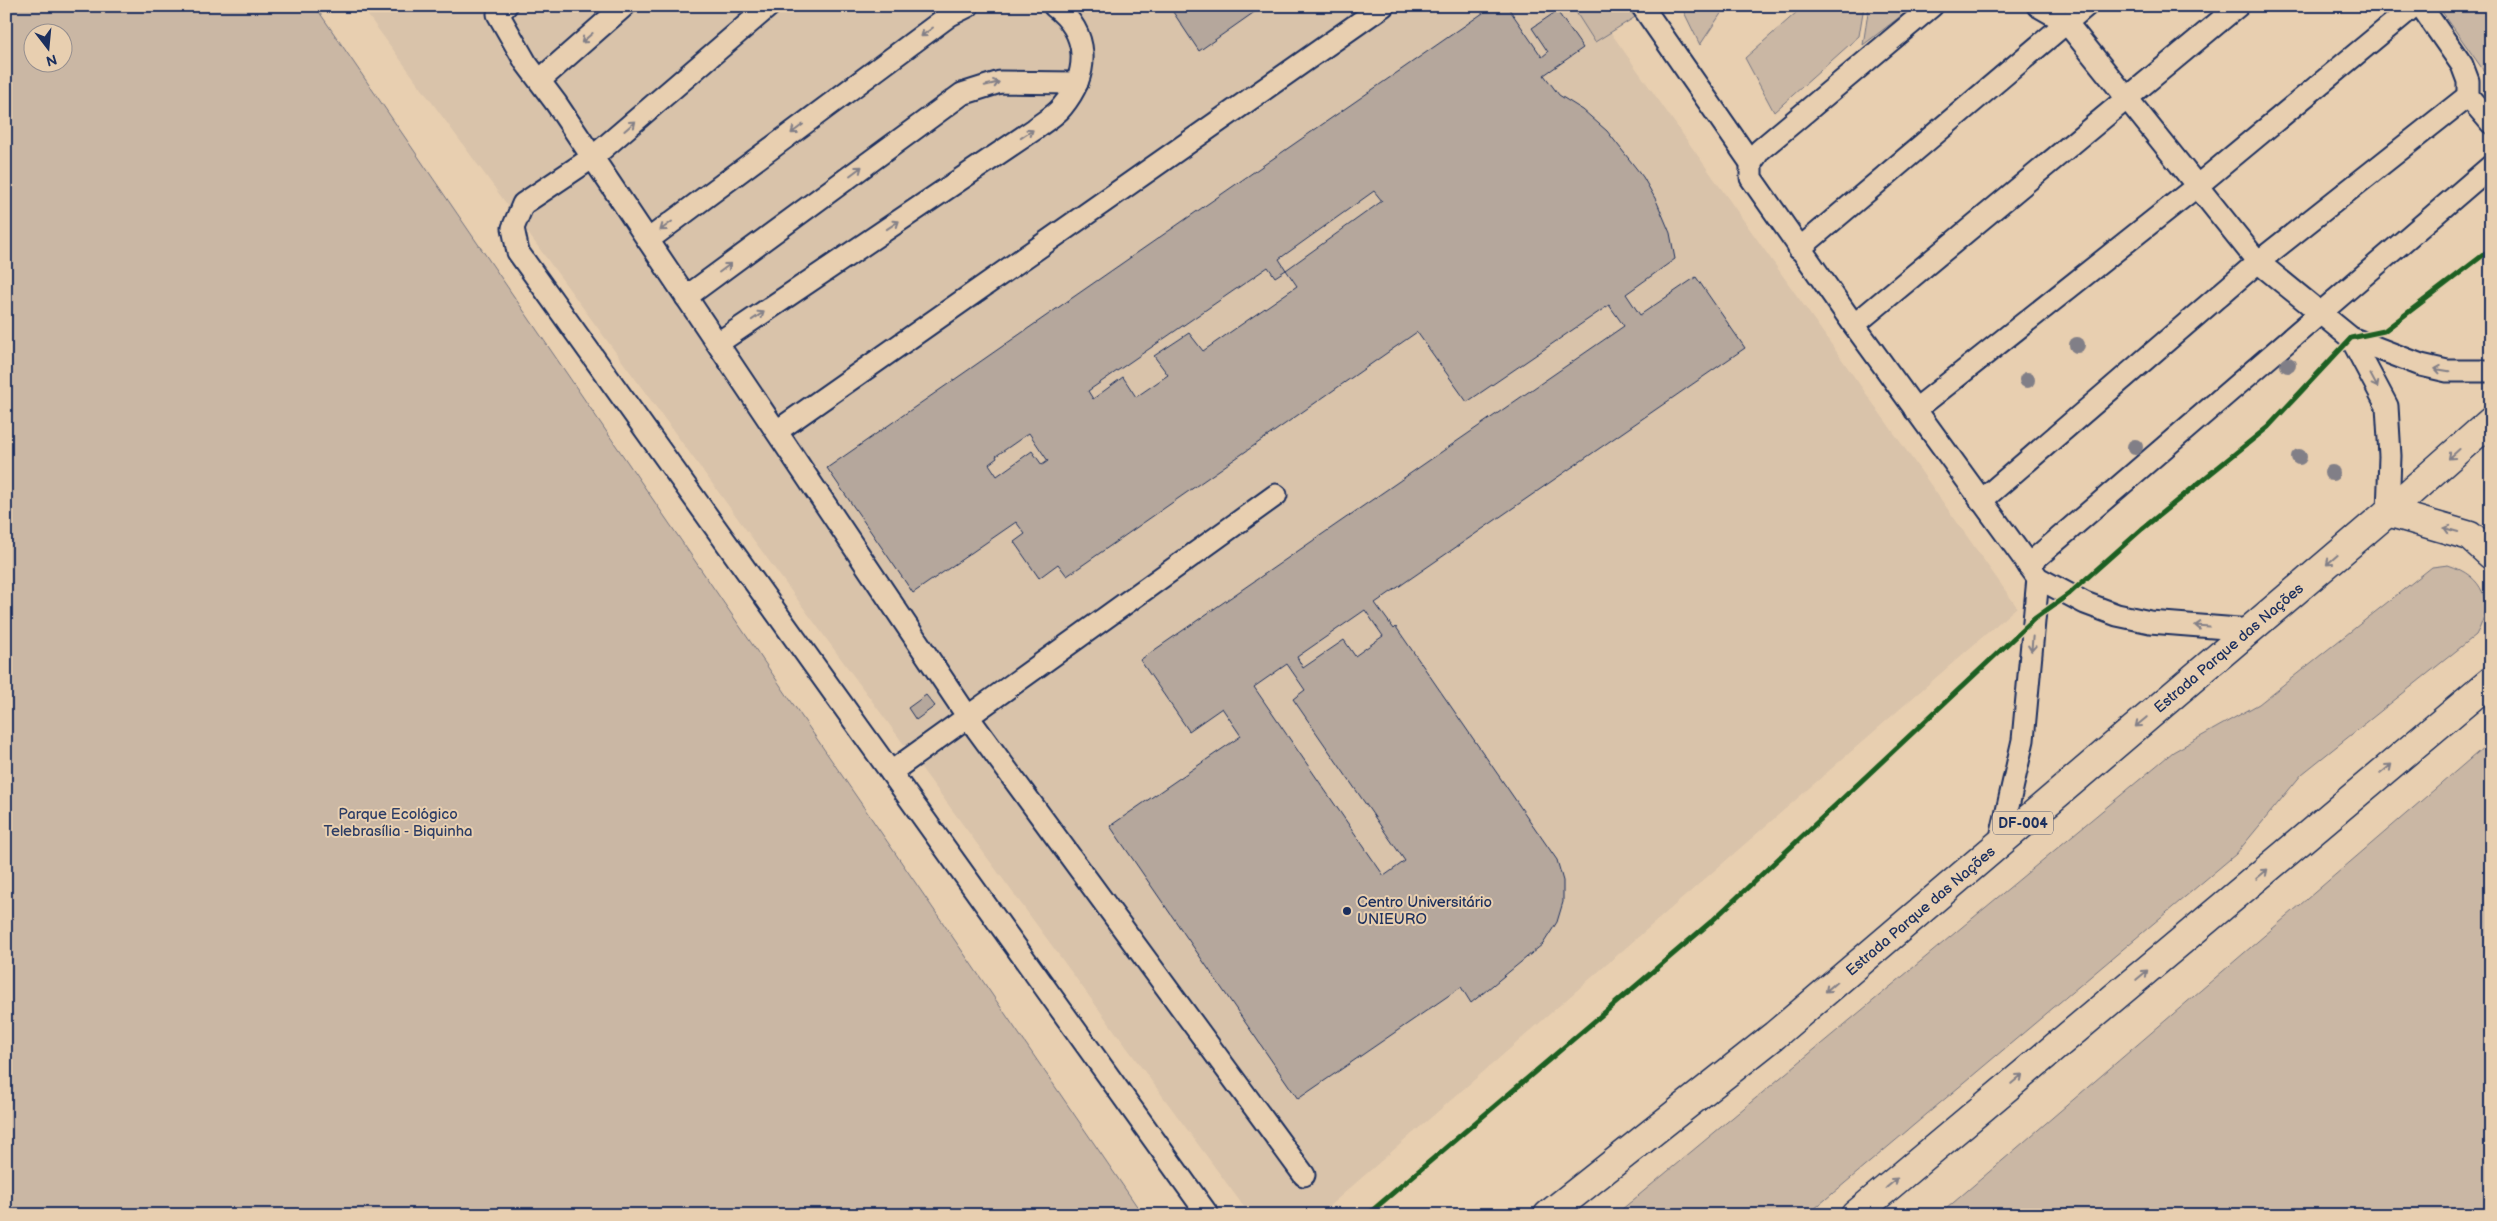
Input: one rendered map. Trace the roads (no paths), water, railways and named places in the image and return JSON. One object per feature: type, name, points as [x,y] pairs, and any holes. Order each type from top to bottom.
[{"type":"highway","name":"Estrada Parque das Nações","points":[[1548,1215],[1774,1035],[2251,630],[2491,421]]},
{"type":"highway","points":[[2388,512],[2470,536],[2491,555]]},
{"type":"highway","points":[[1855,1215],[2489,680]]},
{"type":"lane","points":[[540,80],[624,6]]},
{"type":"lane","points":[[770,6],[593,158],[523,204],[513,228],[518,252],[1208,1215]]},
{"type":"lane","points":[[648,240],[950,15],[968,6]]},
{"type":"lane","points":[[718,343],[1034,129],[1062,108],[1076,83],[1083,62],[1082,42],[1073,23],[1054,6]]},
{"type":"lane","points":[[777,431],[1383,6]]},
{"type":"lane","points":[[1642,6],[1751,163]]},
{"type":"lane","points":[[1932,6],[1780,131],[1760,150],[1751,163],[1751,178],[1854,326],[2033,572],[2085,603],[2117,615],[2150,622],[2251,630]]},
{"type":"lane","points":[[2038,6],[2066,22],[2258,262],[2351,338],[2421,365],[2448,371],[2491,371]]},
{"type":"lane","points":[[1800,249],[2086,6]]},
{"type":"lane","points":[[1854,326],[2238,6]]},
{"type":"lane","points":[[1915,410],[2197,186],[2414,6]]},
{"type":"lane","points":[[2420,6],[2462,65],[2468,81],[2468,96],[2491,123]]},
{"type":"lane","points":[[500,9],[526,63],[540,80],[593,158],[968,717],[1304,1175]]},
{"type":"lane","points":[[686,297],[962,94],[1000,82],[1076,83]]},
{"type":"lane","points":[[1981,501],[2258,262],[2468,96]]},
{"type":"lane","points":[[2000,842],[2023,740],[2033,572],[2320,313],[2491,166]]},
{"type":"lane","points":[[2351,338],[2387,406],[2390,456],[2388,512]]},
{"type":"lane","points":[[891,772],[1276,495]]},
{"type":"place","name":"Centro Universitário UNIEURO","points":[[1347,911]]},
{"type":"park label","name":"Parque Ecológico Telebrasília - Biquinha","points":[[398,822]]}]
